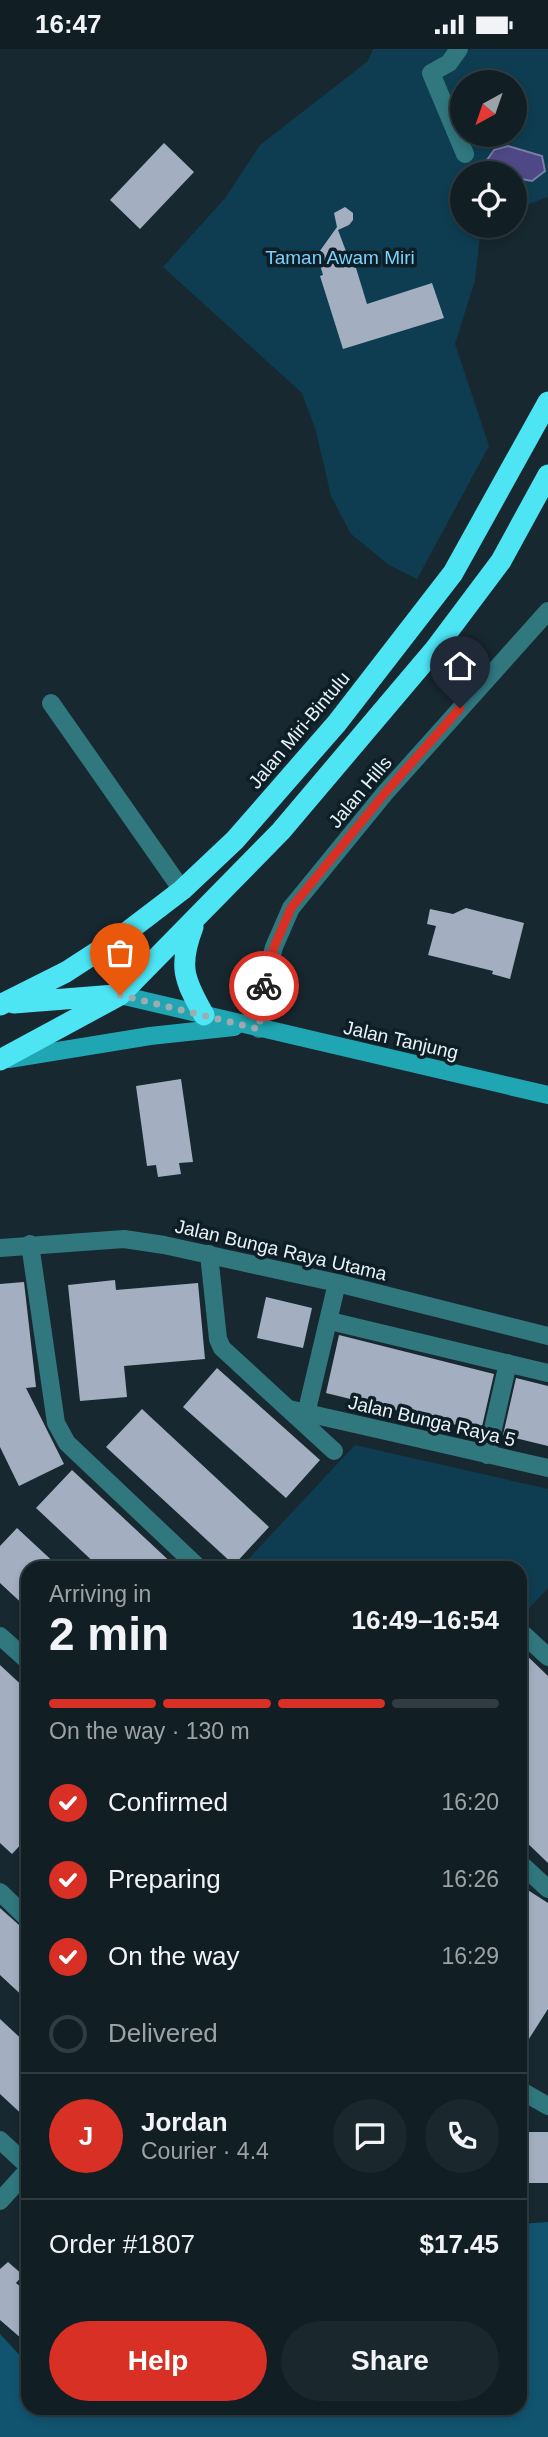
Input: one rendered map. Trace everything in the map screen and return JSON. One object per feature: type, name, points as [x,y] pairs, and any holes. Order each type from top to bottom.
[{"type":"highway","name":"Jalan Miri-Bintulu","points":[[1,1005],[66,972],[123,935],[182,890],[235,840],[337,723],[429,606],[475,536],[500,484],[548,402]]},
{"type":"highway","points":[[0,1060],[120,995],[195,922],[281,831],[435,649],[500,561],[548,475]]},
{"type":"highway","points":[[195,922],[185,949],[183,969],[190,990],[204,1015]]},
{"type":"highway","points":[[1,1005],[120,995]]},
{"type":"street","points":[[459,49],[449,63],[431,73],[465,154]]},
{"type":"street","name":"Jalan Hills","points":[[252,1028],[274,947],[291,908],[385,793],[548,611]]},
{"type":"street","points":[[51,703],[182,890]]},
{"type":"street","name":"Jalan Tanjung","points":[[120,995],[252,1028],[548,1095]]},
{"type":"street","name":"Jalan Tanjung","points":[[0,1060],[150,1036],[252,1028]]},
{"type":"street","name":"Jalan Bunga Raya Utama","points":[[0,1248],[124,1239],[209,1254],[313,1280],[337,1283],[548,1336]]},
{"type":"street","points":[[30,1244],[56,1423],[67,1443],[192,1561]]},
{"type":"street","points":[[209,1254],[218,1339],[222,1348],[298,1412],[334,1451]]},
{"type":"street","points":[[298,1412],[330,1321],[337,1283]]},
{"type":"street","points":[[330,1321],[548,1373]]},
{"type":"street","points":[[487,1455],[508,1363]]},
{"type":"street","name":"Jalan Bunga Raya 5","points":[[298,1412],[548,1468]]},
{"type":"street","points":[[0,1636],[21,1655]]},
{"type":"street","points":[[527,1638],[548,1657]]},
{"type":"street","points":[[527,1870],[548,1889]]},
{"type":"street","points":[[0,1892],[21,1912]]},
{"type":"street","points":[[527,2095],[548,2106]]},
{"type":"street","points":[[0,2140],[21,2161]]},
{"type":"street","points":[[0,2201],[21,2176]]},
{"type":"green space","name":"Taman Awam Miri","points":[[373,49],[548,49],[548,197],[527,205],[527,161],[450,161],[450,238],[480,238],[475,280],[455,344],[489,446],[417,579],[389,565],[351,534],[331,496],[316,431],[302,393],[163,267],[226,197],[260,145],[368,61]]},
{"type":"green space","points":[[355,1445],[548,1489],[548,1588],[527,1610],[527,1561],[247,1561]]},
{"type":"shaded area","points":[[511,147],[542,156],[545,171],[532,181],[527,180],[527,161],[486,161],[494,150]]},
{"type":"shaded area","points":[[548,2222],[548,2437],[0,2437],[0,2334],[21,2356],[21,2415],[527,2415],[527,2224]]},
{"type":"building","points":[[164,143],[194,172],[140,229],[110,200]]},
{"type":"building","points":[[345,207],[353,213],[353,220],[338,230],[352,267],[356,268],[367,304],[432,283],[444,318],[343,349],[320,276],[323,275],[317,255],[337,227],[334,213]]},
{"type":"building","points":[[466,908],[524,923],[510,979],[492,974],[493,971],[428,955],[436,926],[427,924],[430,909],[453,914]]},
{"type":"building","points":[[181,1079],[193,1162],[179,1163],[181,1174],[158,1177],[156,1165],[147,1166],[136,1086]]},
{"type":"building","points":[[115,1280],[116,1290],[198,1283],[205,1359],[124,1366],[127,1397],[80,1401],[68,1285]]},
{"type":"building","points":[[24,1282],[36,1387],[26,1388],[64,1464],[19,1486],[0,1447],[0,1284]]},
{"type":"building","points":[[266,1297],[312,1308],[303,1348],[257,1338]]},
{"type":"building","points":[[339,1335],[494,1374],[481,1431],[326,1393]]},
{"type":"building","points":[[217,1368],[320,1460],[286,1498],[183,1407]]},
{"type":"building","points":[[516,1378],[548,1386],[548,1446],[503,1435]]},
{"type":"building","points":[[142,1409],[269,1527],[238,1561],[230,1561],[106,1447]]},
{"type":"building","points":[[72,1470],[170,1561],[93,1561],[36,1508]]},
{"type":"building","points":[[17,1528],[52,1561],[21,1561],[21,1602],[0,1583],[0,1546]]},
{"type":"building","points":[[527,1656],[548,1676],[548,1863],[527,1843]]},
{"type":"building","points":[[0,1665],[21,1684],[21,1844],[12,1854],[0,1843]]},
{"type":"building","points":[[527,1890],[548,1903],[548,2009],[527,2042]]},
{"type":"building","points":[[0,1908],[21,1927],[21,1994],[0,1975]]},
{"type":"building","points":[[0,2019],[21,2038],[21,2114],[0,2094]]},
{"type":"building","points":[[527,2132],[548,2132],[548,2183],[527,2183]]},
{"type":"building","points":[[8,2262],[21,2273],[16,2283],[21,2287],[21,2338],[0,2320],[0,2269]]},
{"type":"way so far","points":[[120,995],[259,1029],[264,986]]},
{"type":"route","points":[[264,986],[274,947],[291,908],[385,793],[460,708]]}]
